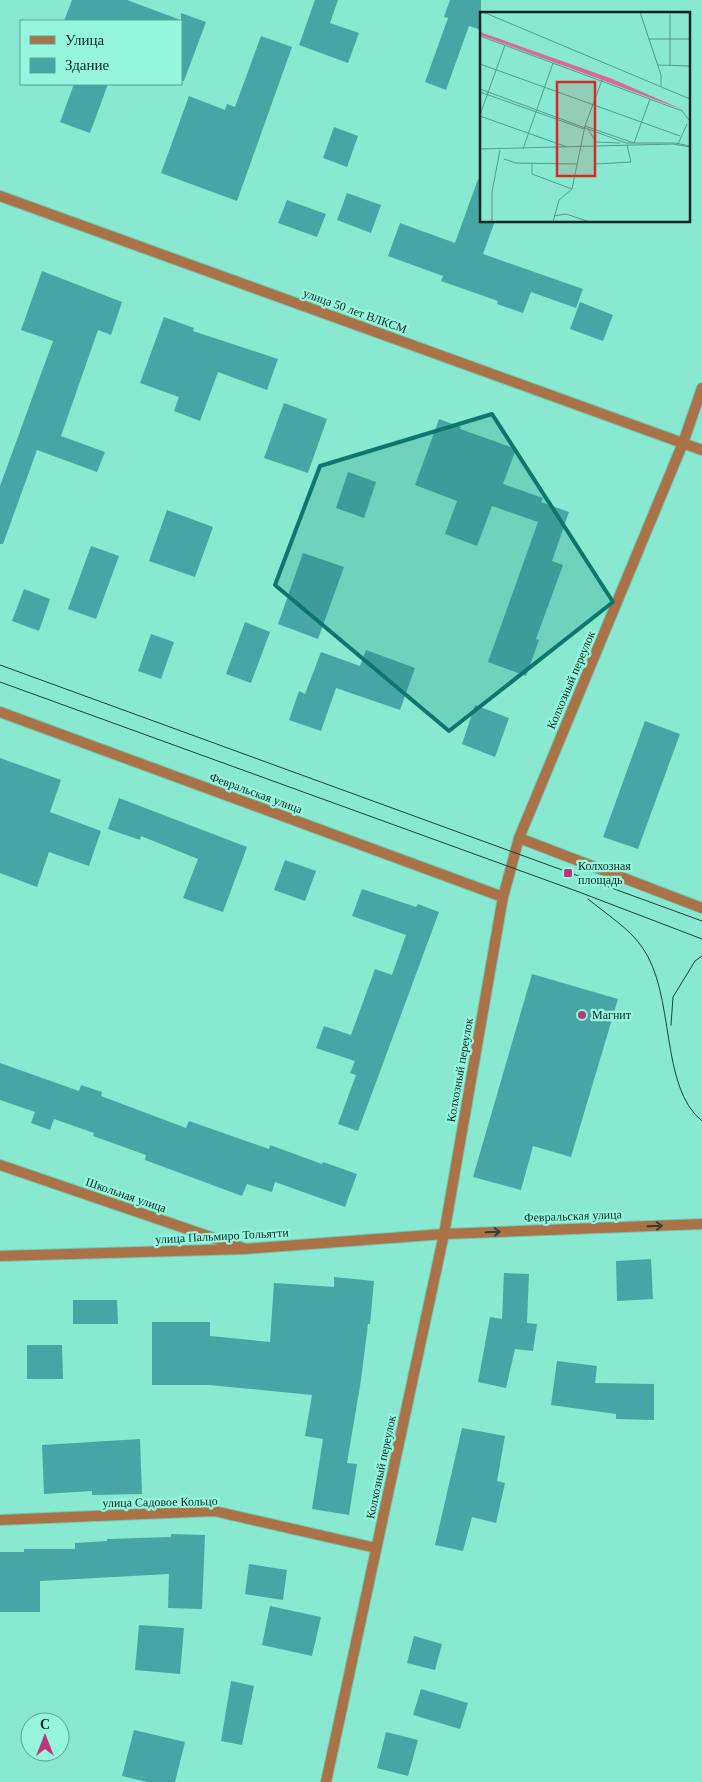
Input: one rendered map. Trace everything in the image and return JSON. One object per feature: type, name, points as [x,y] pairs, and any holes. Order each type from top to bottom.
[{"type":"street","name":"улица 50 лет ВЛКСМ","points":[[0,196],[702,450]]},
{"type":"street","name":"Колхозный переулок","points":[[326,1782],[444,1234],[503,897],[519,838],[683,443],[702,388]]},
{"type":"street","name":"Февральская улица","points":[[0,712],[503,897]]},
{"type":"street","points":[[519,838],[702,908]]},
{"type":"street","name":"Школьная улица","points":[[0,1165],[244,1249]]},
{"type":"street","name":"Февральская улица","points":[[444,1234],[702,1224]]},
{"type":"street","name":"улица Пальмиро Тольятти","points":[[0,1256],[244,1249],[444,1234]]},
{"type":"street","name":"улица Садовое Кольцо","points":[[0,1520],[214,1511],[376,1548]]},
{"type":"highlighted area","points":[[492,414],[613,602],[449,731],[275,585],[320,466]]},
{"type":"building","points":[[72,0],[127,0],[178,19],[178,20],[64,20]]},
{"type":"building","points":[[315,0],[338,0],[330,23],[359,33],[348,63],[299,45]]},
{"type":"building","points":[[450,0],[481,0],[480,30],[469,26],[446,90],[425,82],[448,18],[444,17]]},
{"type":"building","points":[[181,13],[206,22],[184,81],[182,81]]},
{"type":"building","points":[[261,36],[292,47],[237,201],[161,173],[189,96],[225,110],[227,104],[235,107]]},
{"type":"building","points":[[74,85],[108,85],[90,133],[60,122]]},
{"type":"building","points":[[334,127],[358,136],[347,167],[323,158]]},
{"type":"building","points":[[478,179],[480,180],[480,222],[495,222],[483,254],[583,289],[576,308],[531,292],[523,313],[497,304],[498,301],[441,281],[443,276],[388,256],[400,223],[455,243]]},
{"type":"building","points":[[347,193],[381,205],[371,233],[337,220]]},
{"type":"building","points":[[287,200],[326,214],[317,237],[278,223]]},
{"type":"building","points":[[42,271],[122,302],[111,335],[98,330],[61,436],[105,452],[97,472],[37,450],[3,544],[0,544],[0,486],[53,341],[21,330]]},
{"type":"building","points":[[580,302],[613,315],[603,341],[570,329]]},
{"type":"building","points":[[164,317],[194,328],[193,331],[278,359],[267,390],[218,372],[200,421],[174,411],[179,397],[140,383]]},
{"type":"building","points":[[284,403],[327,419],[308,473],[264,458]]},
{"type":"building","points":[[439,419],[461,427],[460,429],[516,449],[503,484],[543,498],[541,502],[569,512],[552,561],[563,565],[536,639],[539,640],[526,676],[488,662],[538,522],[492,506],[477,546],[445,534],[457,501],[415,485]]},
{"type":"building","points":[[348,472],[376,482],[364,518],[336,508]]},
{"type":"building","points":[[167,510],[213,527],[195,577],[149,561]]},
{"type":"building","points":[[91,546],[119,556],[96,619],[68,609]]},
{"type":"building","points":[[303,553],[344,567],[318,639],[278,624]]},
{"type":"building","points":[[24,589],[50,599],[39,631],[12,621]]},
{"type":"building","points":[[245,622],[270,632],[251,683],[226,674]]},
{"type":"building","points":[[151,634],[174,642],[161,679],[138,671]]},
{"type":"building","points":[[366,650],[415,668],[400,710],[336,688],[321,731],[289,720],[299,691],[305,694],[321,652],[360,666]]},
{"type":"building","points":[[475,705],[509,718],[495,757],[462,744]]},
{"type":"building","points":[[645,721],[680,734],[638,849],[603,837]]},
{"type":"building","points":[[0,758],[61,780],[50,812],[101,831],[89,866],[49,852],[37,887],[0,873]]},
{"type":"building","points":[[119,798],[247,847],[223,912],[183,898],[198,859],[141,836],[140,840],[108,829]]},
{"type":"building","points":[[285,860],[316,871],[305,901],[274,890]]},
{"type":"building","points":[[362,889],[416,907],[418,904],[439,912],[358,1131],[338,1124],[356,1075],[350,1073],[355,1061],[316,1048],[324,1026],[351,1035],[375,969],[392,975],[406,935],[352,916]]},
{"type":"building","points":[[532,974],[618,999],[571,1157],[533,1146],[521,1190],[473,1177]]},
{"type":"building","points":[[0,1063],[79,1091],[81,1085],[102,1092],[101,1096],[186,1128],[189,1121],[269,1149],[270,1145],[322,1164],[323,1162],[357,1174],[345,1207],[275,1182],[272,1192],[247,1184],[242,1196],[145,1160],[146,1155],[93,1136],[94,1133],[54,1119],[50,1130],[31,1123],[35,1112],[0,1100]]},
{"type":"building","points":[[651,1259],[653,1299],[617,1301],[616,1261]]},
{"type":"building","points":[[504,1273],[529,1274],[527,1323],[537,1324],[533,1351],[515,1349],[506,1388],[478,1382],[490,1317],[502,1319]]},
{"type":"building","points":[[334,1277],[374,1281],[370,1324],[368,1324],[347,1463],[357,1464],[349,1515],[312,1509],[323,1439],[305,1436],[312,1395],[209,1385],[152,1385],[152,1322],[210,1322],[210,1336],[270,1342],[274,1283],[334,1287]]},
{"type":"building","points":[[73,1300],[117,1300],[118,1324],[73,1324]]},
{"type":"building","points":[[27,1345],[62,1345],[63,1379],[27,1379]]},
{"type":"building","points":[[557,1361],[597,1366],[595,1383],[654,1384],[654,1420],[616,1419],[616,1414],[551,1405]]},
{"type":"building","points":[[462,1428],[505,1436],[497,1481],[505,1483],[496,1523],[472,1517],[463,1551],[435,1545]]},
{"type":"building","points":[[140,1439],[142,1494],[92,1495],[92,1491],[44,1494],[42,1445]]},
{"type":"building","points":[[171,1534],[205,1535],[202,1609],[168,1608],[169,1574],[40,1581],[40,1612],[0,1612],[0,1552],[24,1552],[24,1549],[75,1549],[75,1543],[107,1541],[107,1539],[171,1537]]},
{"type":"building","points":[[249,1564],[287,1570],[283,1600],[245,1594]]},
{"type":"building","points":[[270,1606],[321,1617],[312,1656],[262,1645]]},
{"type":"building","points":[[139,1625],[184,1628],[180,1674],[135,1670]]},
{"type":"building","points":[[414,1636],[442,1644],[435,1670],[407,1663]]},
{"type":"building","points":[[231,1681],[254,1686],[242,1745],[221,1741]]},
{"type":"building","points":[[421,1689],[468,1703],[460,1729],[413,1715]]},
{"type":"building","points":[[134,1730],[185,1742],[175,1782],[147,1782],[122,1776]]},
{"type":"building","points":[[386,1732],[418,1740],[408,1776],[377,1768]]},
{"type":"tram line","points":[[0,665],[702,921]]},
{"type":"tram line","points":[[0,682],[579,892],[702,939]]},
{"type":"tram line","points":[[588,899],[637,940],[653,967],[660,989],[679,1086],[688,1106],[702,1121]]},
{"type":"tram line","points":[[671,1025],[673,997],[695,961],[702,956]]},
{"type":"place","name":"Колхозная площадь","points":[[568,873]]},
{"type":"place","name":"Магнит","points":[[582,1015]]}]
